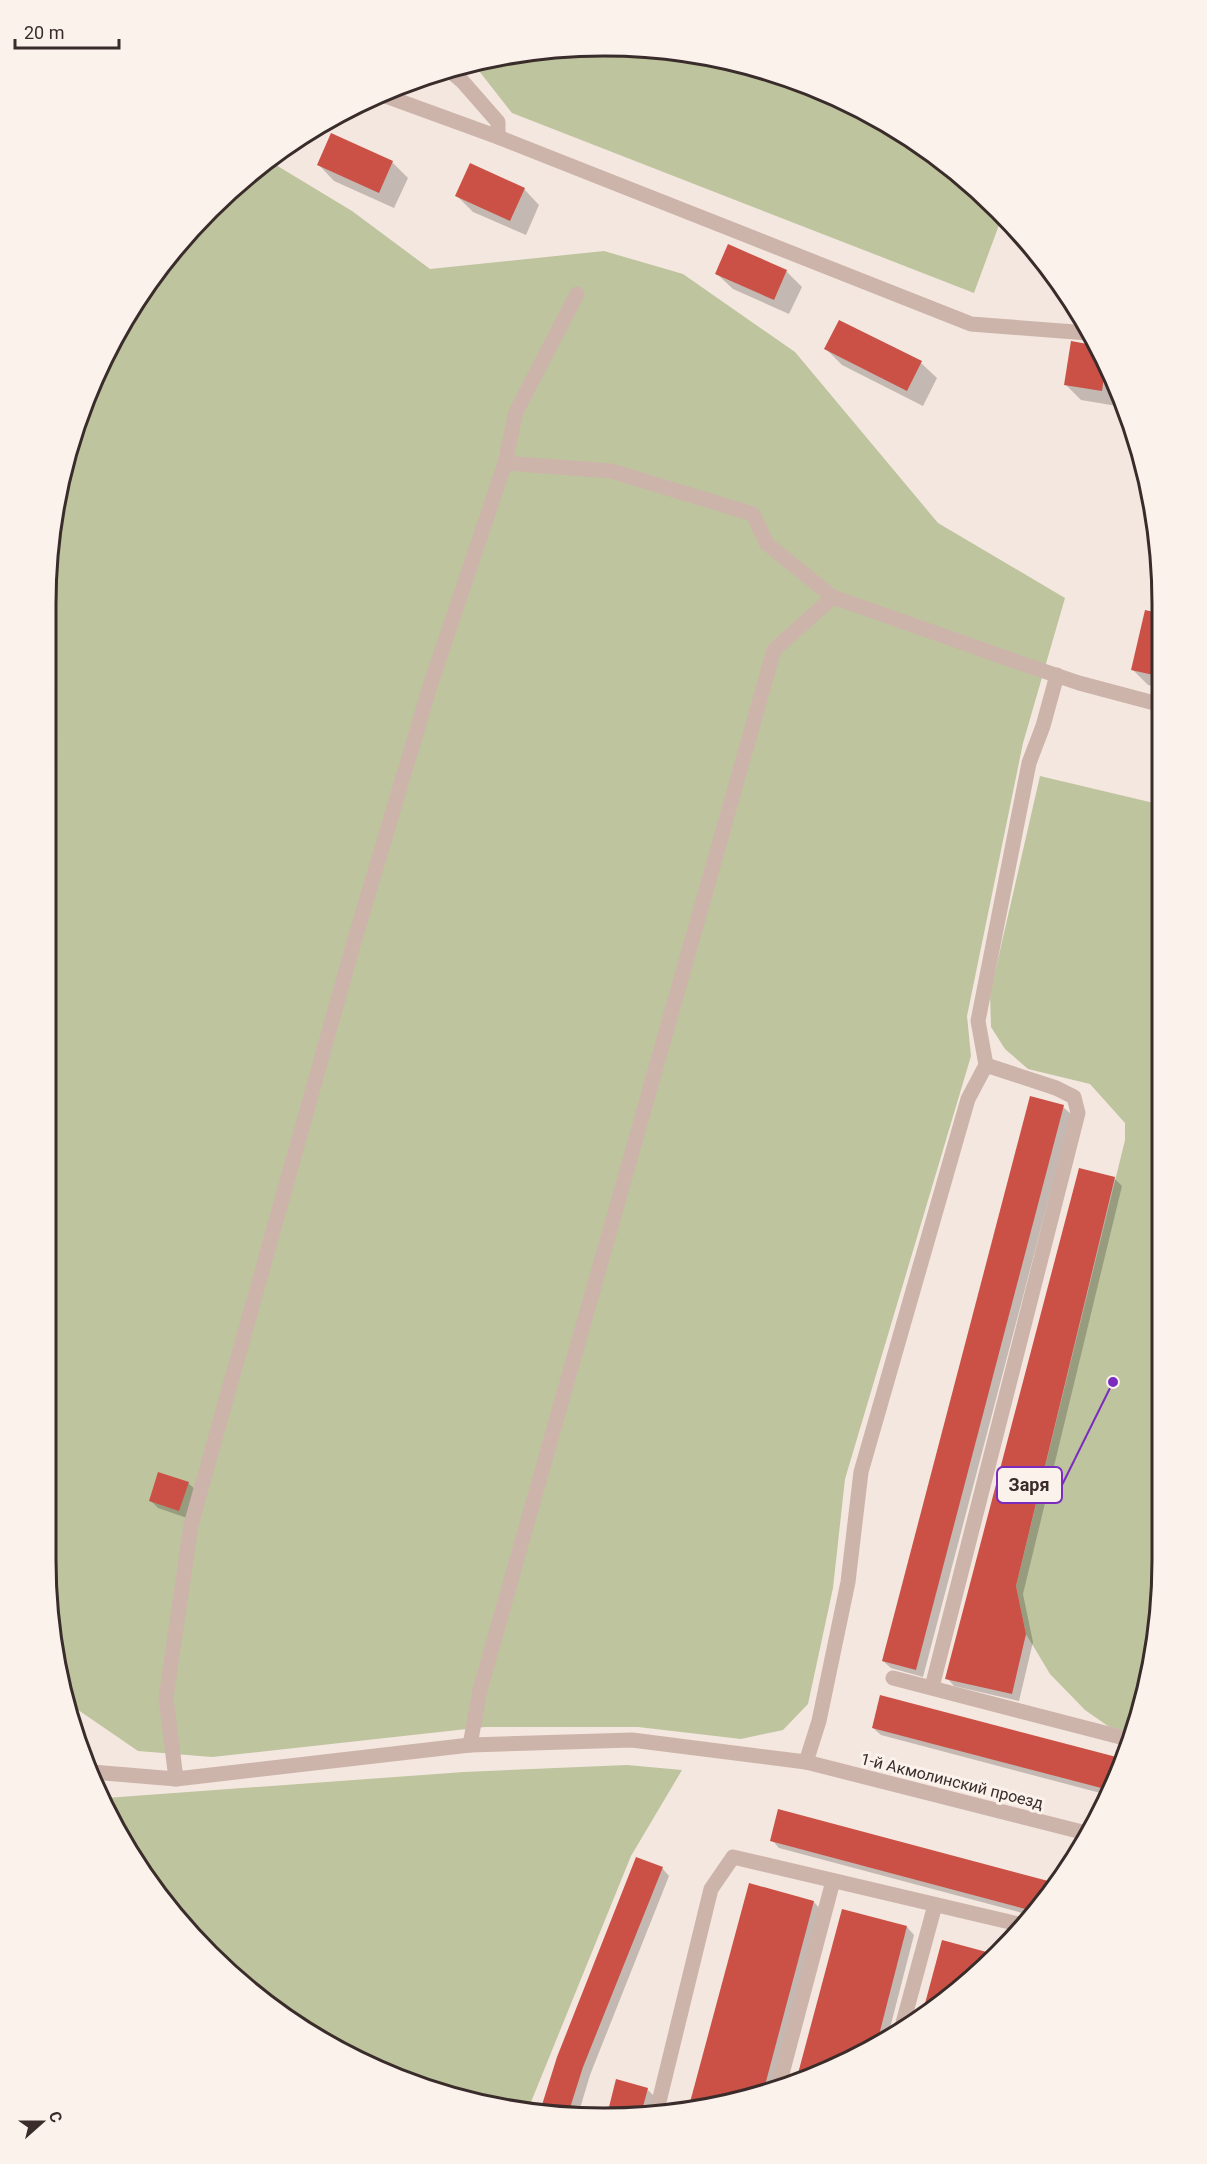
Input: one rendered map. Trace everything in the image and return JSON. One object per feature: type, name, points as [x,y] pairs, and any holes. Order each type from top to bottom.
[{"type":"street","points":[[456,76],[498,122],[498,137]]},
{"type":"street","points":[[391,98],[498,137],[971,324],[1079,332]]},
{"type":"street","points":[[176,1779],[166,1698],[191,1525],[354,942],[431,683],[505,464],[516,412],[577,294]]},
{"type":"street","points":[[505,464],[611,471],[753,514],[767,544],[833,597],[1057,675],[1152,702]]},
{"type":"street","points":[[470,1745],[480,1690],[774,650],[833,597]]},
{"type":"street","points":[[806,1762],[819,1720],[848,1582],[861,1472],[968,1099],[986,1065],[978,1021],[1029,763],[1057,675]]},
{"type":"street","points":[[932,1687],[1078,1113],[1074,1097],[1056,1088],[986,1065]]},
{"type":"street","points":[[893,1678],[1122,1737]]},
{"type":"street","name":"1-й Акмолинский проезд","points":[[98,1773],[176,1779],[470,1745],[632,1740],[806,1762],[1080,1831]]},
{"type":"street","points":[[658,2105],[711,1889],[733,1857],[1016,1922]]},
{"type":"street","points":[[781,2079],[833,1881]]},
{"type":"street","points":[[904,2018],[935,1905]]},
{"type":"green space","points":[[604,56],[675,60],[745,74],[813,97],[878,129],[908,148],[965,191],[999,224],[974,293],[512,113],[478,70],[532,60]]},
{"type":"green space","points":[[276,165],[352,211],[430,269],[604,251],[683,274],[795,352],[938,523],[1065,598],[1023,743],[967,1016],[971,1056],[845,1479],[833,1588],[808,1704],[783,1730],[741,1739],[638,1727],[485,1727],[212,1757],[138,1751],[76,1709],[60,1632],[57,1596],[56,604],[60,532],[74,462],[85,427],[97,394],[129,329],[148,299],[191,242],[242,191]]},
{"type":"green space","points":[[1040,776],[1152,803],[1152,1561],[1147,1632],[1133,1702],[1124,1731],[1108,1726],[1085,1710],[1050,1674],[1026,1634],[1016,1586],[1125,1140],[1125,1123],[1090,1084],[1028,1069],[1005,1049],[991,1027],[990,994]]},
{"type":"green space","points":[[627,1765],[682,1770],[631,1856],[530,2104],[462,2090],[394,2067],[329,2035],[270,1995],[242,1973],[191,1922],[148,1865],[110,1798],[464,1772]]},
{"type":"building","points":[[331,133],[393,161],[379,193],[317,165]]},
{"type":"building","points":[[470,163],[525,188],[510,221],[455,196]]},
{"type":"building","points":[[728,244],[787,270],[774,300],[715,274]]},
{"type":"building","points":[[839,320],[922,361],[907,391],[824,349]]},
{"type":"building","points":[[1071,341],[1085,344],[1104,380],[1102,391],[1064,385]]},
{"type":"building","points":[[1145,610],[1152,612],[1152,675],[1131,670]]},
{"type":"building","points":[[1030,1096],[1064,1105],[916,1670],[882,1661]]},
{"type":"building","points":[[1079,1168],[1115,1177],[1016,1586],[1026,1634],[1012,1694],[945,1679]]},
{"type":"building","points":[[158,1472],[189,1482],[179,1511],[149,1501]]},
{"type":"building","points":[[880,1695],[1115,1757],[1102,1788],[872,1728]]},
{"type":"building","points":[[778,1809],[1048,1881],[1026,1909],[770,1841]]},
{"type":"building","points":[[636,1857],[663,1867],[583,2067],[570,2107],[542,2105],[557,2057]]},
{"type":"building","points":[[749,1883],[814,1901],[765,2084],[690,2101]]},
{"type":"building","points":[[842,1909],[907,1926],[879,2034],[846,2052],[798,2072]]},
{"type":"building","points":[[942,1940],[987,1952],[965,1973],[925,2004]]},
{"type":"building","points":[[616,2079],[648,2088],[643,2107],[609,2108]]},
{"type":"place","name":"Заря","points":[[1113,1382]]}]
